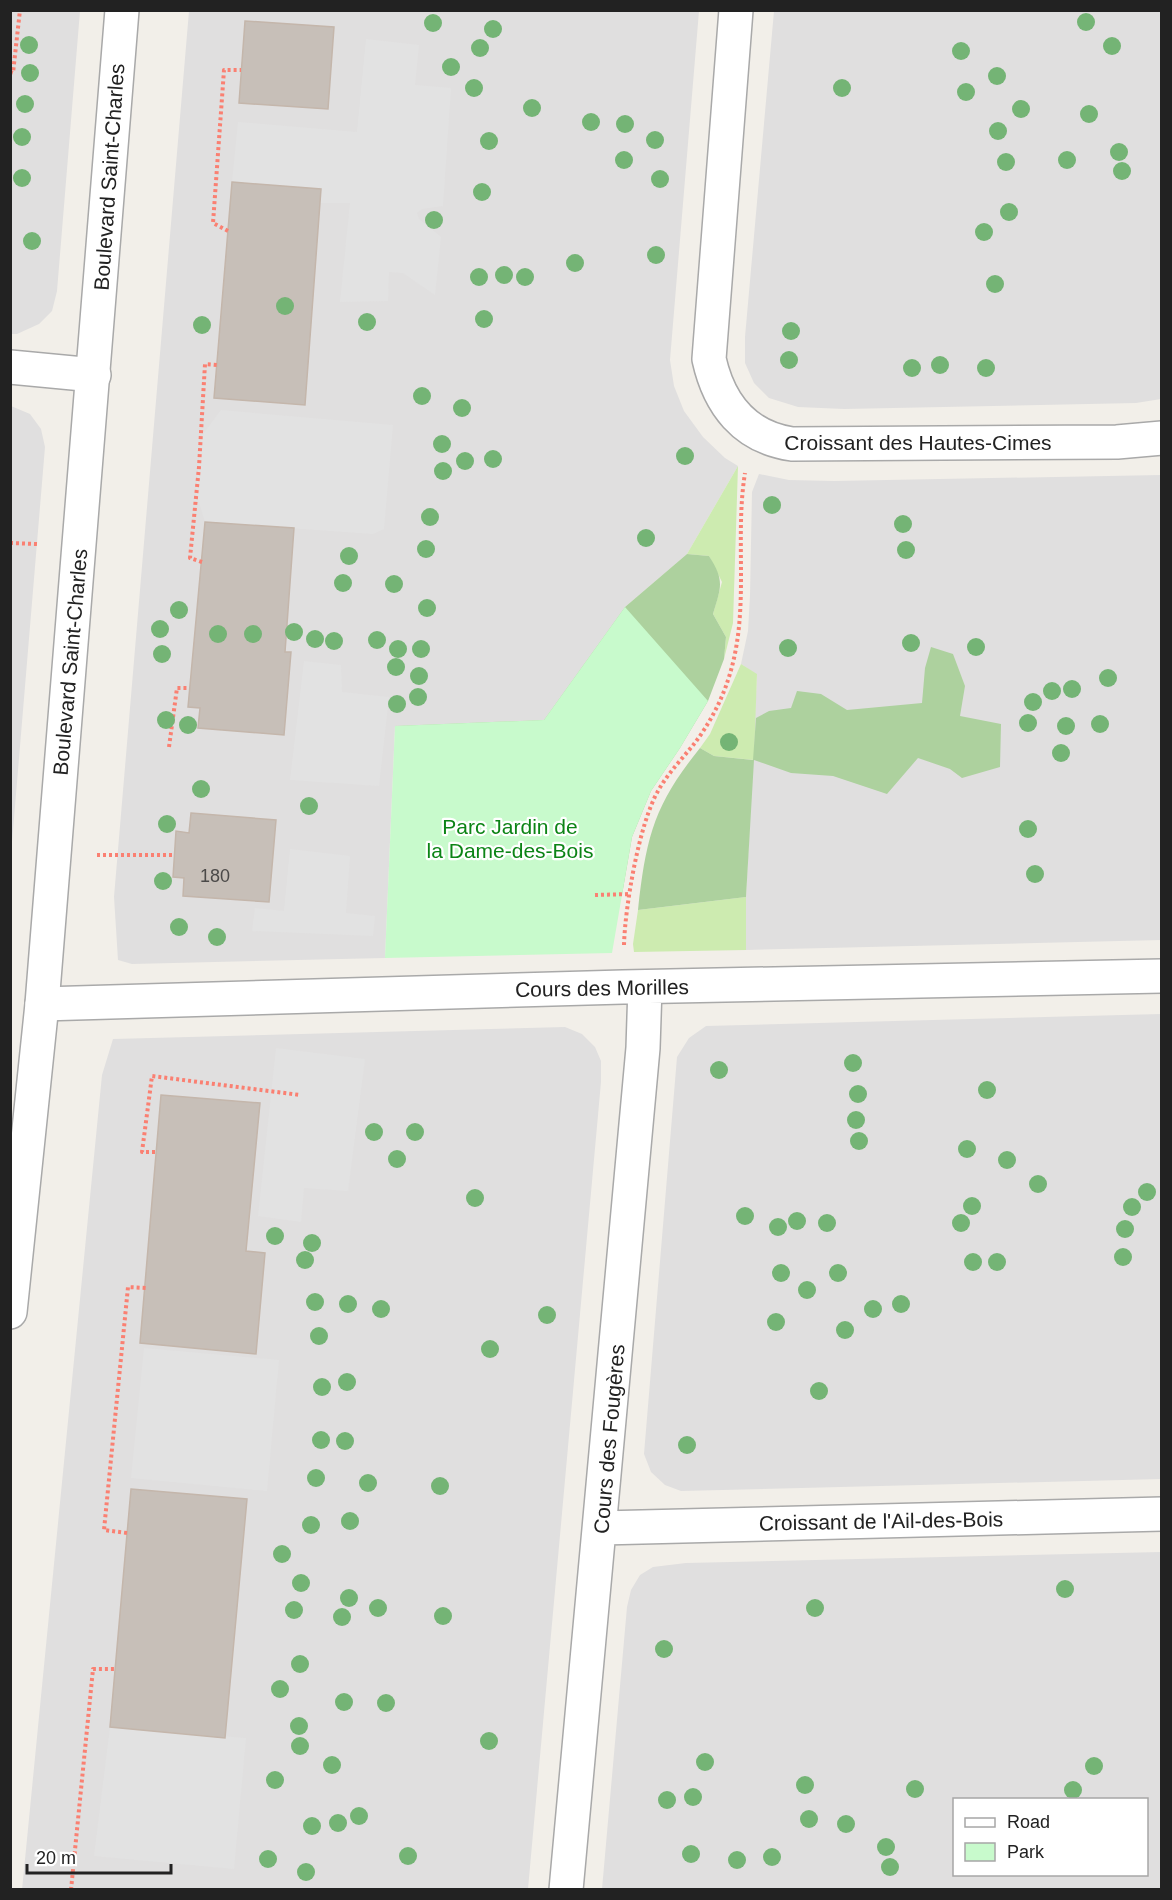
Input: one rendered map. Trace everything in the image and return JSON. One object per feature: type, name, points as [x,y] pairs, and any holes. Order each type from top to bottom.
[{"type":"street","name":"Boulevard Saint-Charles","points":[[10,1312],[55,855],[122,10]]},
{"type":"street","name":"Croissant des Hautes-Cimes","points":[[736,10],[709,359],[714,382],[738,418],[756,434],[771,441],[792,444],[1117,442],[1161,438]]},
{"type":"street","points":[[10,367],[94,375]]},
{"type":"street","name":"Cours des Morilles","points":[[42,1004],[645,987],[1161,976]]},
{"type":"street","name":"Cours des Fougères","points":[[566,1890],[601,1528],[643,1048],[645,987]]},
{"type":"street","name":"Croissant de l'Ail-des-Bois","points":[[601,1528],[1161,1514]]},
{"type":"path","points":[[10,72],[13,73],[20,10]]},
{"type":"path","points":[[228,231],[213,224],[217,150],[224,70],[241,70]]},
{"type":"path","points":[[202,562],[190,558],[199,467],[205,364],[217,365]]},
{"type":"path","points":[[624,953],[624,932],[644,828],[657,792],[696,742],[728,681],[736,648],[741,611],[742,494],[746,469]]},
{"type":"path","points":[[169,747],[177,688],[189,688]]},
{"type":"path","points":[[55,855],[174,855]]},
{"type":"path","points":[[595,895],[631,894]]},
{"type":"path","points":[[155,1152],[142,1152],[152,1076],[300,1095]]},
{"type":"path","points":[[127,1533],[104,1530],[128,1287],[146,1288]]},
{"type":"path","points":[[71,1890],[93,1669],[114,1669]]},
{"type":"shaded area","points":[[10,11],[80,11],[57,291],[52,311],[39,324],[17,334],[10,334]]},
{"type":"shaded area","points":[[189,11],[699,11],[670,360],[674,386],[684,411],[703,437],[725,458],[738,466],[687,554],[625,607],[544,720],[395,726],[385,958],[132,964],[118,960],[114,897]]},
{"type":"shaded area","points":[[774,11],[1161,11],[1161,399],[1136,403],[844,409],[798,407],[769,398],[754,383],[745,363],[745,337]]},
{"type":"shaded area","points":[[366,39],[419,45],[415,85],[451,88],[443,206],[422,209],[417,213],[419,219],[441,237],[435,295],[403,273],[389,272],[388,301],[340,302],[350,203],[320,203],[320,188],[232,182],[238,122],[357,132]]},
{"type":"shaded area","points":[[11,406],[30,414],[41,429],[45,447],[11,854]]},
{"type":"shaded area","points":[[221,410],[393,425],[384,529],[373,534],[205,522],[196,492],[201,437]]},
{"type":"shaded area","points":[[759,474],[789,480],[834,481],[1161,475],[1161,940],[746,950],[746,897],[757,675],[741,664],[748,631],[752,492]]},
{"type":"shaded area","points":[[304,661],[341,665],[342,692],[389,697],[379,786],[290,780]]},
{"type":"shaded area","points":[[290,849],[350,856],[346,913],[375,916],[373,936],[252,931],[255,908],[284,911]]},
{"type":"shaded area","points":[[1161,1014],[1161,1479],[681,1491],[665,1485],[651,1472],[644,1454],[677,1057],[689,1038],[706,1026]]},
{"type":"shaded area","points":[[565,1027],[582,1034],[595,1047],[601,1061],[601,1082],[528,1889],[22,1890],[102,1075],[113,1039]]},
{"type":"shaded area","points":[[276,1048],[365,1059],[348,1191],[304,1188],[301,1222],[258,1216]]},
{"type":"shaded area","points":[[144,1348],[279,1360],[267,1491],[131,1478]]},
{"type":"shaded area","points":[[1161,1552],[1161,1889],[602,1889],[627,1607],[631,1590],[640,1575],[653,1567],[686,1563]]},
{"type":"shaded area","points":[[110,1727],[246,1738],[234,1869],[94,1856]]},
{"type":"green space","points":[[738,466],[733,623],[724,659],[726,637],[713,614],[722,582],[709,556],[687,554]]},
{"type":"green space","points":[[687,554],[709,556],[718,572],[720,584],[713,614],[726,637],[724,659],[708,701],[651,791],[632,837],[622,895],[395,726],[544,720],[625,607]]},
{"type":"green space","name":"Parc Jardin de la Dame-des-Bois","points":[[625,607],[708,701],[651,791],[632,837],[612,953],[385,958],[395,726],[544,720]]},
{"type":"green space","points":[[931,647],[953,654],[965,686],[960,716],[1001,724],[1000,767],[962,778],[950,769],[918,758],[887,794],[833,776],[791,773],[754,760],[746,897],[638,910],[645,862],[655,823],[672,787],[700,748],[714,756],[753,760],[756,718],[769,711],[791,708],[797,691],[821,694],[847,710],[922,703],[925,668]]},
{"type":"green space","points":[[741,664],[757,674],[754,760],[714,756],[700,748],[710,734]]},
{"type":"green space","points":[[746,897],[746,950],[634,952],[638,910]]},
{"type":"building","points":[[245,21],[334,27],[328,109],[239,103]]},
{"type":"building","points":[[232,182],[321,189],[305,405],[214,398]]},
{"type":"building","points":[[205,522],[294,528],[285,652],[291,652],[284,735],[198,728],[200,708],[188,707]]},
{"type":"building","points":[[191,813],[276,820],[269,902],[183,896],[184,878],[173,877],[176,831],[189,833]]},
{"type":"building","points":[[161,1095],[260,1103],[246,1251],[265,1253],[256,1354],[140,1343]]},
{"type":"building","points":[[131,1489],[247,1499],[225,1738],[110,1727]]}]
